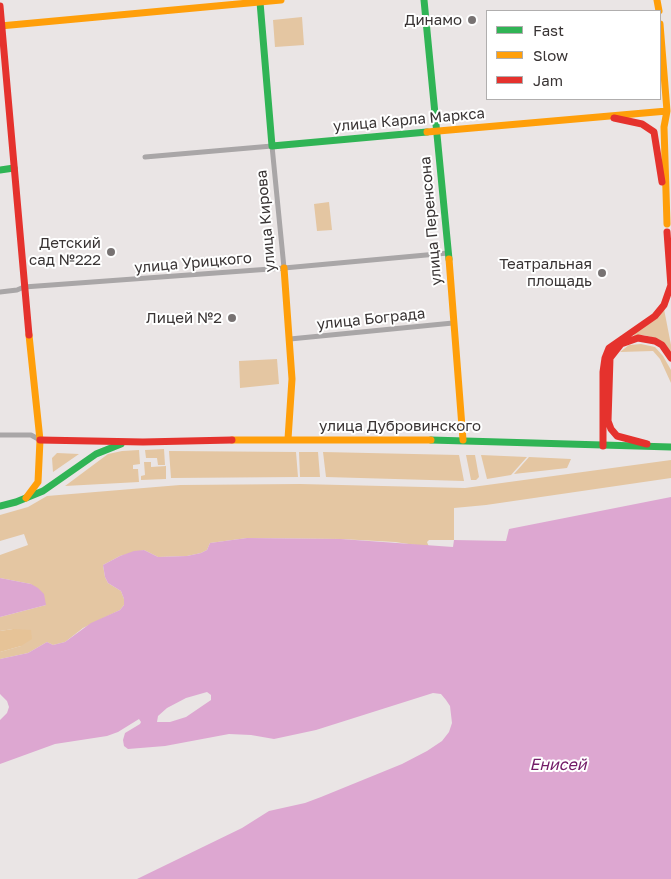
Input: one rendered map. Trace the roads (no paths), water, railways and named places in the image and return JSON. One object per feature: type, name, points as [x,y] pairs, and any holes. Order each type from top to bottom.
[{"type":"main road","points":[[1,26],[281,0]]},
{"type":"main road","name":"улица Перенсона","points":[[424,0],[448,253],[463,440]]},
{"type":"main road","name":"улица Кирова","points":[[260,1],[272,146]]},
{"type":"main road","points":[[0,6],[24,287],[40,440],[38,482],[26,498]]},
{"type":"main road","points":[[603,446],[603,372],[609,348],[628,332],[655,316],[664,305],[671,286],[664,127],[667,111],[661,36]]},
{"type":"main road","points":[[667,111],[671,122]]},
{"type":"main road","name":"улица Карла Маркса","points":[[272,146],[667,111]]},
{"type":"main road","points":[[605,116],[642,124],[654,132],[658,143],[666,205]]},
{"type":"main road","points":[[0,170],[14,168]]},
{"type":"main road","name":"улица Кирова","points":[[284,268],[292,379],[288,439]]},
{"type":"main road","points":[[662,447],[622,438],[617,436],[611,429],[608,421],[609,365],[614,350],[621,344],[638,338],[656,341],[662,345],[671,358]]},
{"type":"main road","name":"улица Дубровинского","points":[[40,440],[128,442],[288,439],[463,440],[671,447]]},
{"type":"main road","name":"улица Дубровинского","points":[[0,506],[43,491],[96,454],[128,442]]},
{"type":"street","points":[[145,157],[272,146]]},
{"type":"street","name":"улица Кирова","points":[[272,146],[284,268]]},
{"type":"street","name":"улица Урицкого","points":[[0,292],[17,290],[24,287],[284,268],[448,253]]},
{"type":"street","name":"улица Бограда","points":[[290,340],[453,323]]},
{"type":"street","name":"улица Дубровинского","points":[[0,435],[31,434],[40,440]]},
{"type":"water","name":"Енисей","points":[[671,497],[671,879],[137,879],[242,828],[269,811],[305,803],[321,797],[402,764],[427,751],[442,741],[449,732],[452,723],[450,706],[441,694],[433,693],[316,730],[274,739],[229,734],[165,746],[128,749],[124,746],[125,733],[140,724],[139,719],[118,732],[107,736],[55,744],[0,764],[0,720],[7,713],[9,707],[7,701],[0,694],[0,659],[28,653],[47,642],[53,645],[65,642],[91,623],[120,610],[124,605],[121,591],[108,583],[103,565],[120,556],[144,550],[158,557],[187,556],[207,550],[210,543],[247,538],[341,539],[453,547],[454,540],[506,541],[509,529]],"holes":[[[207,692],[211,695],[211,700],[186,717],[170,722],[157,722],[158,716],[167,708],[186,698]]]},
{"type":"water","points":[[0,578],[31,584],[38,588],[44,594],[46,605],[0,617]]},
{"type":"place","name":"Динамо","points":[[472,20]]},
{"type":"place","name":"Детский сад №222","points":[[111,252]]},
{"type":"place","name":"Театральная площадь","points":[[602,273]]},
{"type":"place","name":"Лицей №2","points":[[232,318]]}]
